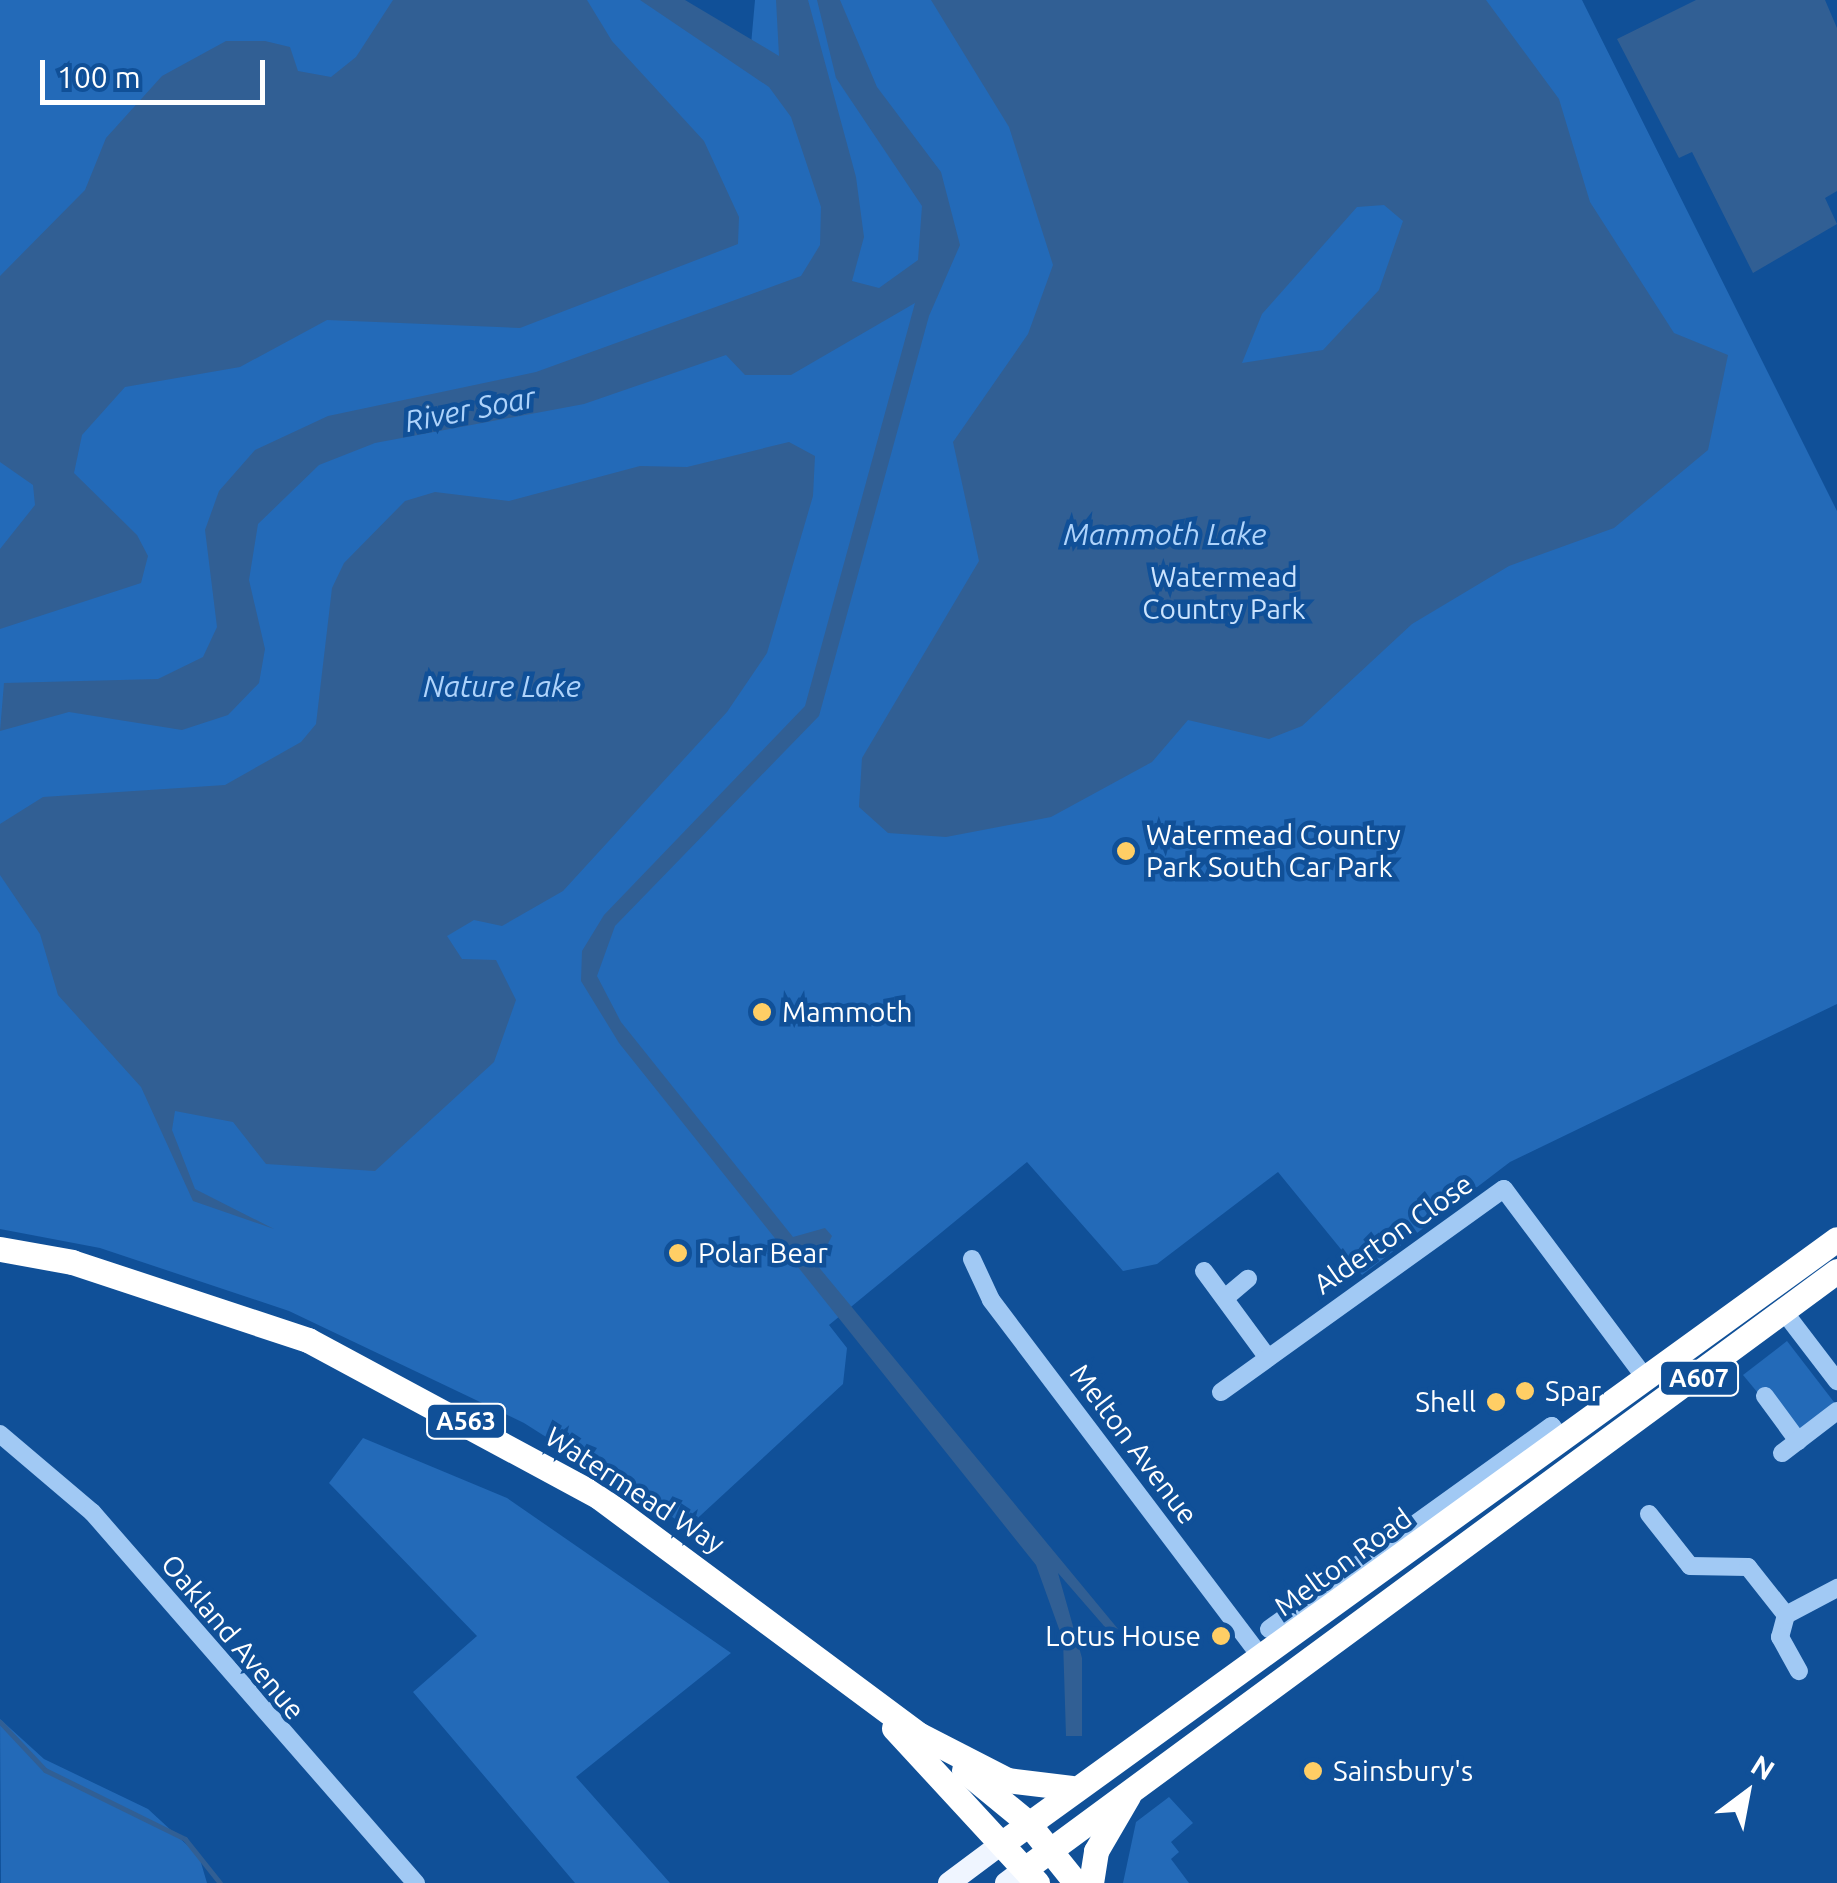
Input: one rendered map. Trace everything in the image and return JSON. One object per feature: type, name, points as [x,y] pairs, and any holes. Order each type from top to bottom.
[{"type":"highway","name":"Melton Road","points":[[1004,1842],[1072,1788],[1262,1657],[1314,1609],[1394,1587],[1488,1483],[1562,1440],[1837,1239]]},
{"type":"highway","name":"Watermead Way","points":[[0,1249],[72,1262],[308,1340],[506,1441],[728,1588],[874,1706],[920,1735],[1007,1780],[1072,1788]]},
{"type":"highway","name":"Melton Road","points":[[1770,1286],[1790,1286],[1837,1256]]},
{"type":"highway","name":"Melton Road","points":[[1023,1878],[1049,1848],[1394,1587],[1558,1482],[1837,1271]]},
{"type":"highway","points":[[1468,1508],[1487,1518],[1540,1482],[1558,1482]]},
{"type":"highway","name":"Watermead Way","points":[[874,1706],[1004,1842],[1023,1878]]},
{"type":"highway","name":"Watermead Way","points":[[920,1735],[1027,1822],[1076,1883]]},
{"type":"highway","name":"Melton Road","points":[[1091,1883],[1097,1848],[1134,1787]]},
{"type":"main road","name":"Melton Road","points":[[948,1883],[1004,1842]]},
{"type":"street","name":"Alderton Close","points":[[1222,1392],[1504,1188],[1646,1378]]},
{"type":"street","name":"Melton Avenue","points":[[972,1259],[991,1300],[1262,1657]]},
{"type":"street","points":[[1204,1270],[1268,1358]]},
{"type":"street","points":[[1226,1298],[1248,1280]]},
{"type":"street","points":[[1786,1313],[1837,1381]]},
{"type":"street","points":[[1764,1396],[1798,1441]]},
{"type":"street","points":[[1782,1453],[1837,1411]]},
{"type":"street","name":"Oakland Avenue","points":[[0,1434],[92,1512],[416,1883]]},
{"type":"street","points":[[1270,1629],[1314,1609],[1488,1483]]},
{"type":"street","points":[[1660,1521],[1698,1570],[1728,1560],[1748,1567],[1786,1615]]},
{"type":"street","points":[[1798,1671],[1780,1637],[1786,1615],[1837,1588]]},
{"type":"green space","name":"Watermead Country Park","points":[[0,0],[679,0],[750,56],[755,0],[1582,0],[1837,511],[1837,1004],[1510,1162],[1362,1275],[1278,1172],[1157,1264],[1123,1271],[1027,1162],[829,1325],[847,1348],[843,1384],[688,1527],[524,1423],[289,1311],[100,1248],[0,1229]]},
{"type":"green space","points":[[1787,1341],[1837,1406],[1798,1441],[1743,1375]]},
{"type":"green space","points":[[363,1438],[507,1498],[731,1653],[576,1777],[670,1883],[575,1883],[413,1692],[477,1636],[329,1483]]},
{"type":"green space","points":[[0,1719],[44,1759],[148,1809],[199,1856],[207,1883],[1,1883]]},
{"type":"green space","points":[[1169,1797],[1193,1823],[1171,1842],[1179,1852],[1171,1859],[1189,1883],[1123,1883],[1136,1822]]},
{"type":"water","points":[[393,0],[587,0],[612,41],[704,141],[739,217],[738,244],[520,328],[327,320],[240,367],[125,387],[82,435],[74,473],[137,535],[148,556],[141,583],[0,629],[0,549],[35,505],[33,485],[0,462],[0,276],[85,190],[106,138],[162,76],[226,41],[265,41],[290,47],[298,71],[331,77],[356,57]]},
{"type":"water","name":"River Soar","points":[[640,0],[685,0],[779,56],[776,0],[808,0],[856,177],[864,237],[852,281],[879,288],[918,260],[922,206],[836,78],[817,0],[840,0],[877,87],[941,172],[960,245],[929,316],[819,716],[615,926],[597,976],[621,1022],[793,1237],[825,1228],[832,1236],[817,1265],[1118,1629],[1111,1634],[1058,1573],[1082,1658],[1082,1736],[1066,1736],[1063,1640],[1036,1565],[619,1043],[581,981],[582,951],[604,915],[805,706],[915,303],[791,375],[745,375],[726,355],[584,404],[375,443],[319,465],[258,524],[249,580],[265,649],[259,683],[228,715],[182,730],[69,712],[0,731],[4,683],[158,679],[203,657],[217,627],[205,530],[219,491],[255,450],[328,416],[536,372],[801,276],[820,245],[821,207],[791,117],[769,87]]},
{"type":"water","name":"Mammoth Lake","points":[[931,0],[1486,0],[1559,99],[1590,202],[1674,333],[1728,355],[1708,450],[1614,528],[1509,566],[1412,624],[1302,726],[1269,739],[1188,720],[1152,762],[1051,817],[946,837],[888,833],[859,807],[862,758],[979,561],[953,442],[1028,334],[1053,265],[1009,127]],"holes":[[[1384,205],[1403,221],[1379,290],[1323,350],[1242,363],[1262,314],[1357,207]]]},
{"type":"water","points":[[1696,0],[1825,0],[1837,28],[1837,191],[1825,198],[1837,224],[1753,273],[1692,152],[1679,158],[1617,39]]},
{"type":"water","name":"Nature Lake","points":[[789,442],[815,456],[813,496],[767,653],[727,712],[563,891],[502,926],[474,920],[447,936],[462,959],[496,960],[516,1000],[494,1062],[375,1171],[266,1164],[233,1122],[175,1111],[172,1130],[195,1189],[274,1229],[193,1201],[141,1087],[58,995],[40,934],[0,875],[0,824],[43,797],[225,785],[301,742],[316,724],[332,588],[344,563],[405,501],[435,492],[509,501],[640,466],[687,467]]},
{"type":"waterway","points":[[0,1722],[45,1770],[185,1839],[220,1883]]},
{"type":"place","name":"Watermead Country Park South Car Park","points":[[1126,851]]},
{"type":"place","name":"Mammoth","points":[[762,1012]]},
{"type":"place","name":"Polar Bear","points":[[678,1253]]},
{"type":"place","name":"Spar","points":[[1525,1391]]},
{"type":"place","name":"Shell","points":[[1496,1402]]},
{"type":"place","name":"Lotus House","points":[[1221,1636]]},
{"type":"place","name":"Sainsbury's","points":[[1313,1771]]}]
